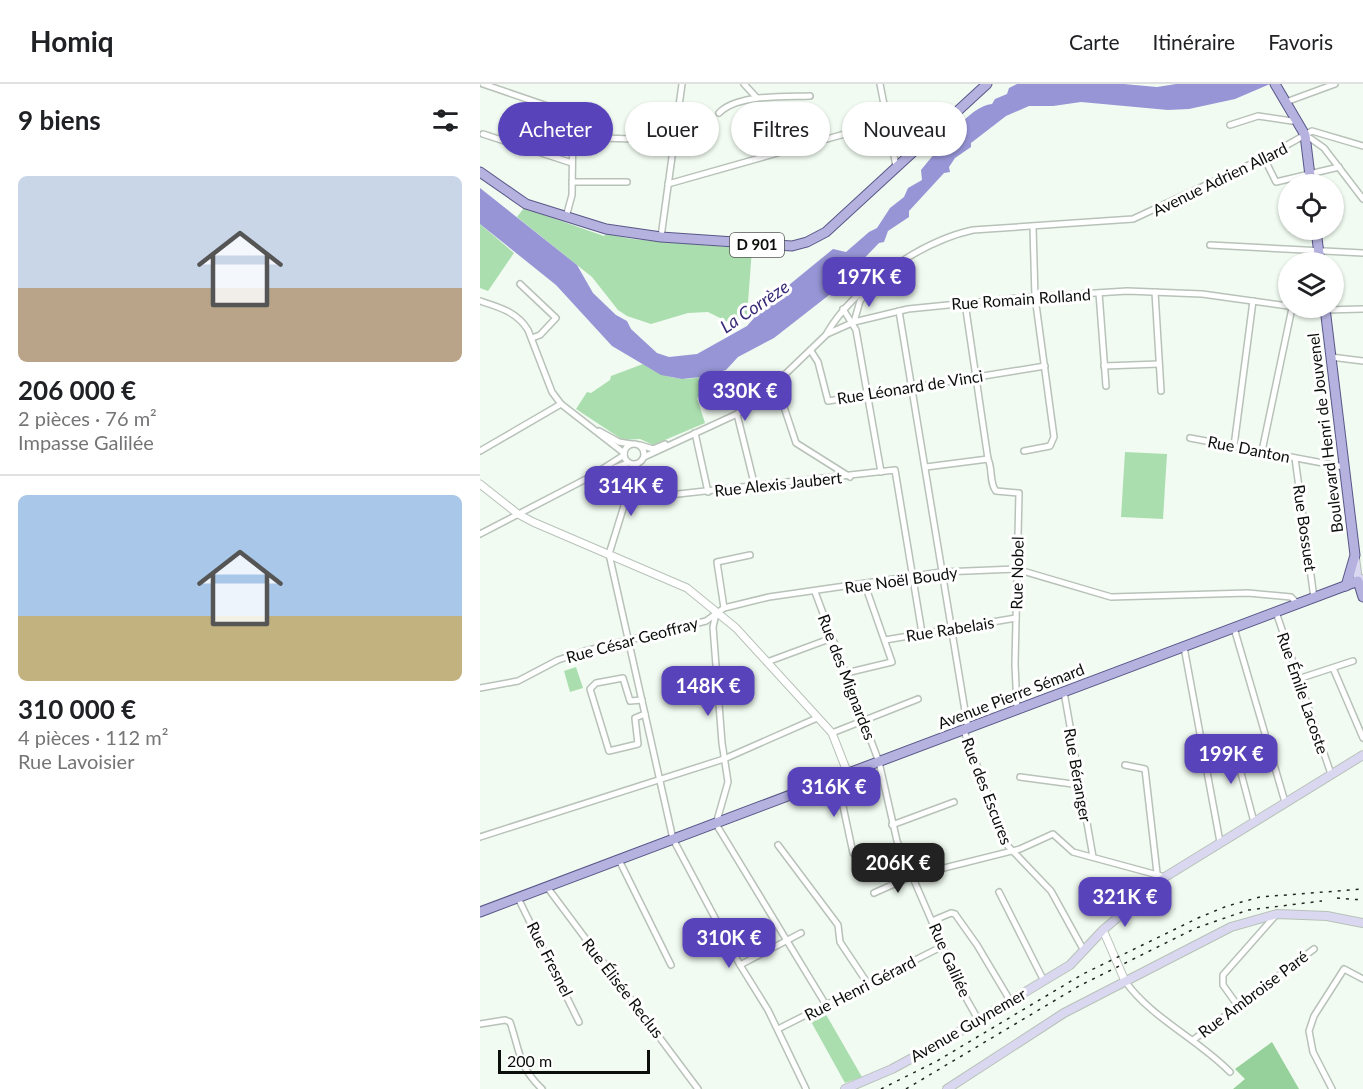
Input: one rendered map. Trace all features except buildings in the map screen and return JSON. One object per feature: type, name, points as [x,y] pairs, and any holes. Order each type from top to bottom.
[{"type":"main road","name":"D 901","points":[[480,172],[526,204],[568,219],[626,234],[782,247],[801,244],[826,232],[984,85]]},
{"type":"main road","points":[[1276,86],[1305,135],[1310,174]]},
{"type":"main road","points":[[1317,240],[1319,251]]},
{"type":"main road","name":"Boulevard Henri de Jouvenel","points":[[1327,318],[1338,360],[1344,466],[1355,555],[1362,582]]},
{"type":"main road","name":"Boulevard Henri de Jouvenel","points":[[1346,586],[1355,555]]},
{"type":"main road","points":[[1362,582],[1363,597]]},
{"type":"main road","name":"Avenue Pierre Sémard","points":[[480,912],[1276,612],[1362,582]]},
{"type":"main road","name":"Avenue Guynemer","points":[[845,1089],[892,1069],[979,1021],[1070,965],[1083,949],[1161,875],[1254,822],[1363,755]]},
{"type":"main road","points":[[947,1089],[1042,1026],[1231,927],[1277,914],[1327,916],[1363,923]]},
{"type":"street","points":[[483,84],[536,102]]},
{"type":"street","points":[[661,237],[682,84]]},
{"type":"street","points":[[744,84],[757,98]]},
{"type":"street","points":[[880,84],[883,102]]},
{"type":"street","points":[[1286,102],[1335,84]]},
{"type":"street","points":[[719,113],[723,108],[757,98],[810,96]]},
{"type":"street","points":[[1230,125],[1258,116],[1292,121],[1296,119]]},
{"type":"street","points":[[1363,146],[1312,131],[1305,135],[1324,148],[1363,199]]},
{"type":"street","points":[[483,134],[572,163]]},
{"type":"street","points":[[668,184],[842,135]]},
{"type":"street","name":"Avenue Adrien Allard","points":[[1033,226],[1133,219],[1264,158],[1305,135]]},
{"type":"street","points":[[1316,143],[1322,136],[1328,135]]},
{"type":"street","points":[[568,219],[572,195],[572,156]]},
{"type":"street","points":[[894,156],[896,166]]},
{"type":"street","points":[[1264,158],[1276,182],[1278,182]]},
{"type":"street","points":[[1310,174],[1339,167]]},
{"type":"street","points":[[572,182],[627,182]]},
{"type":"street","points":[[826,334],[843,309],[924,246],[949,235],[973,230],[1033,226],[1035,297],[1053,443],[1044,448],[1024,451]]},
{"type":"street","points":[[1210,245],[1363,253]]},
{"type":"street","points":[[520,284],[556,318],[540,335],[532,338]]},
{"type":"street","points":[[871,286],[860,301],[854,322],[881,472]]},
{"type":"street","points":[[1155,292],[1161,391]]},
{"type":"street","name":"Rue Romain Rolland","points":[[644,457],[737,414],[776,383],[826,334],[854,322],[899,311],[1035,297],[1155,292],[1278,305]]},
{"type":"street","points":[[1099,293],[1106,386]]},
{"type":"street","points":[[480,301],[518,317],[532,338],[549,384],[561,404],[595,429],[632,464],[631,476],[609,554],[673,839],[740,965],[778,1029],[806,1089]]},
{"type":"street","points":[[1234,446],[1253,301]]},
{"type":"street","points":[[926,467],[988,459],[965,303]]},
{"type":"street","points":[[843,309],[854,322]]},
{"type":"street","points":[[1344,309],[1363,309]]},
{"type":"street","name":"Rue des Escures","points":[[899,311],[926,467],[966,730],[1011,851]]},
{"type":"street","points":[[1262,451],[1288,318]]},
{"type":"street","name":"Rue Léonard de Vinci","points":[[811,351],[818,362],[828,401],[1045,366]]},
{"type":"street","points":[[1338,360],[1363,361]]},
{"type":"street","points":[[1104,366],[1159,364]]},
{"type":"street","points":[[776,383],[796,443],[850,477]]},
{"type":"street","points":[[480,451],[561,404]]},
{"type":"street","points":[[737,414],[755,487]]},
{"type":"street","points":[[588,478],[632,464],[644,457],[640,445],[619,442],[595,429]]},
{"type":"street","points":[[695,433],[708,492]]},
{"type":"street","name":"Rue Romain Rolland","points":[[640,445],[653,449],[684,438]]},
{"type":"street","name":"Rue Danton","points":[[1190,438],[1344,466]]},
{"type":"street","points":[[480,534],[588,478],[624,454],[632,444]]},
{"type":"street","name":"Rue Bossuet","points":[[1295,458],[1314,598]]},
{"type":"street","name":"Rue Nobel","points":[[988,459],[993,469],[993,488],[996,492],[1019,493],[1016,569],[1017,710]]},
{"type":"street","name":"Rue Alexis Jaubert","points":[[624,500],[850,477],[895,470],[912,577]]},
{"type":"street","points":[[480,484],[518,514],[677,582],[736,628],[832,733],[848,774]]},
{"type":"street","points":[[724,608],[717,562],[750,555]]},
{"type":"street","name":"Rue Noël Boudy","points":[[716,614],[724,608],[769,597],[865,585],[942,572],[1016,569],[1111,597],[1248,593],[1291,597],[1298,604]]},
{"type":"street","points":[[912,577],[922,633]]},
{"type":"street","points":[[846,673],[892,662],[865,585]]},
{"type":"street","name":"Rue des Mignardes","points":[[815,592],[879,762]]},
{"type":"street","name":"Rue Émile Lacoste","points":[[1276,612],[1331,774]]},
{"type":"street","points":[[716,614],[713,627],[728,782],[716,824],[826,1005]]},
{"type":"street","name":"Rue César Geoffray","points":[[480,688],[502,686],[558,660],[706,621],[716,614]]},
{"type":"street","name":"Rue Rabelais","points":[[885,640],[1016,618]]},
{"type":"street","points":[[1234,628],[1285,802]]},
{"type":"street","points":[[767,662],[832,638]]},
{"type":"street","points":[[1184,647],[1220,842]]},
{"type":"street","points":[[1298,679],[1353,661]]},
{"type":"street","points":[[1333,668],[1363,738]]},
{"type":"street","points":[[642,700],[630,701],[623,678],[596,683],[590,689],[609,751],[638,744],[635,718],[645,714]]},
{"type":"street","name":"Rue Béranger","points":[[1064,692],[1093,857]]},
{"type":"street","points":[[832,733],[918,699]]},
{"type":"street","points":[[480,837],[724,759],[817,718]]},
{"type":"street","points":[[1232,739],[1247,804],[1254,822]]},
{"type":"street","name":"Rue Galilée","points":[[879,762],[892,825],[962,991],[979,1021]]},
{"type":"street","points":[[874,893],[912,876],[1011,851],[1053,834],[1073,852],[1161,875],[1145,769],[1125,765]]},
{"type":"street","points":[[1020,777],[1080,786]]},
{"type":"street","points":[[837,778],[853,853]]},
{"type":"street","points":[[892,825],[954,802]]},
{"type":"street","points":[[778,845],[838,925],[840,942],[868,984]]},
{"type":"street","points":[[1011,851],[1051,891],[1083,949]]},
{"type":"street","points":[[619,860],[671,965]]},
{"type":"street","name":"Rue Élisée Reclus","points":[[547,887],[698,1089]]},
{"type":"street","points":[[999,892],[1044,981]]},
{"type":"street","name":"Rue Fresnel","points":[[518,898],[579,1022]]},
{"type":"street","points":[[932,921],[951,913],[955,914],[977,945],[1011,1002]]},
{"type":"street","points":[[1238,1006],[1222,985],[1223,975],[1277,914]]},
{"type":"street","points":[[1103,930],[1125,981],[1169,1023],[1230,1072]]},
{"type":"street","points":[[740,965],[801,933]]},
{"type":"street","name":"Rue Henri Gérard","points":[[778,1029],[943,946]]},
{"type":"street","name":"Rue Ambroise Paré","points":[[1193,1040],[1314,949]]},
{"type":"street","points":[[1332,1089],[1310,1045],[1310,1025],[1344,969],[1363,979]]},
{"type":"street","points":[[480,1024],[505,1020],[510,1022],[523,1066],[528,1076],[542,1089]]},
{"type":"green space","points":[[524,208],[604,236],[606,234],[632,239],[752,249],[747,316],[732,324],[708,312],[688,313],[651,324],[627,316],[618,310],[592,277],[517,217]]},
{"type":"green space","points":[[480,224],[514,253],[488,291],[480,288]]},
{"type":"green space","points":[[643,364],[669,377],[685,379],[714,373],[712,389],[697,398],[705,423],[653,445],[640,439],[623,440],[576,409],[587,392],[591,393],[610,380],[611,376]]},
{"type":"green space","points":[[1125,452],[1167,454],[1163,519],[1121,517]]},
{"type":"green space","points":[[576,667],[583,688],[570,692],[564,671]]},
{"type":"green space","points":[[824,1011],[862,1077],[845,1083],[809,1018]]},
{"type":"green space","points":[[1272,1042],[1299,1089],[1233,1089],[1245,1079],[1235,1069]]},
{"type":"water","points":[[1017,84],[1124,84],[1157,87],[1176,84],[1270,84],[1235,99],[1189,109],[1168,110],[1081,102],[1053,106],[1029,106],[1006,116],[971,143],[971,147],[967,150],[967,117],[1007,94],[1009,88]]},
{"type":"water","points":[[933,156],[958,156],[949,167],[950,172],[944,173],[909,211],[909,217],[888,231],[884,242],[879,243],[852,271],[847,281],[774,338],[738,357],[726,370],[701,377],[682,379],[661,375],[612,346],[556,285],[480,224],[480,188],[577,265],[593,293],[616,315],[627,321],[631,329],[657,353],[669,357],[697,354],[747,326],[767,303],[833,249],[846,252],[877,228],[890,208],[904,197],[908,188],[922,180],[921,170]]},
{"type":"railway","points":[[881,1089],[937,1061],[1083,974],[1198,918],[1227,906],[1260,897],[1363,889]]},
{"type":"railway","points":[[1337,898],[1363,900]]},
{"type":"railway","points":[[906,1089],[1079,986],[1196,928],[1248,910],[1322,901]]},
{"type":"water label","name":"La Corrèze","points":[[755,307]]}]
